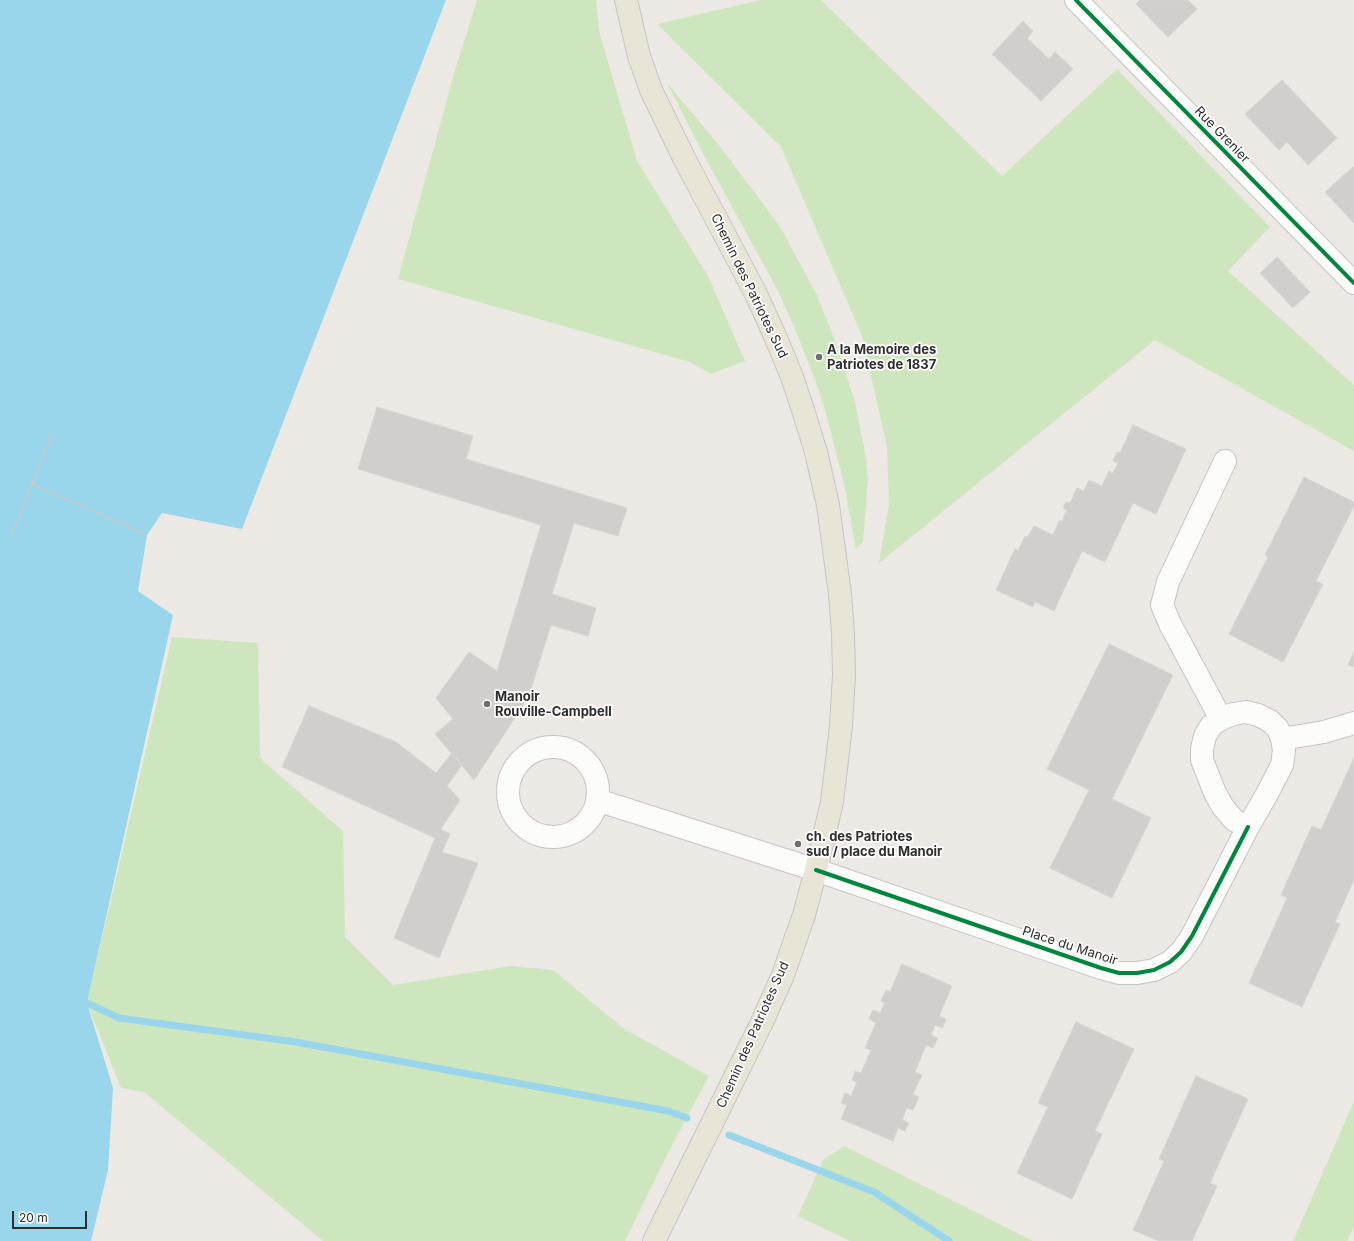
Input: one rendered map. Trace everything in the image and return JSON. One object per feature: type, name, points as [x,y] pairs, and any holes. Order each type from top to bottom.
[{"type":"main road","name":"Chemin des Patriotes Sud","points":[[626,0],[639,56],[651,90],[674,138],[756,294],[776,336],[792,377],[816,452],[828,505],[840,594],[844,675],[841,726],[832,802],[804,915],[783,975],[762,1022],[654,1241]]},
{"type":"street","name":"Rue Grenier","points":[[1076,0],[1354,283]]},
{"type":"street","points":[[1221,719],[1170,624],[1162,605],[1168,582],[1225,460]]},
{"type":"street","points":[[1248,827],[1234,820],[1223,807],[1215,793],[1202,760],[1202,749],[1205,736],[1211,726],[1221,719],[1234,714],[1246,712],[1258,715],[1270,721],[1278,729],[1282,739],[1324,732],[1354,723]]},
{"type":"street","name":"Place du Manoir","points":[[597,800],[816,870],[1101,968],[1119,972],[1137,973],[1154,970],[1170,962],[1181,952],[1282,765],[1284,750],[1282,739]]},
{"type":"street","points":[[552,747],[565,749],[577,754],[587,763],[594,774],[597,786],[597,800],[592,814],[582,826],[568,834],[553,837],[538,834],[524,827],[514,815],[508,800],[508,785],[513,770],[523,758],[536,750],[552,747]]},
{"type":"path","points":[[12,534],[52,434]]},
{"type":"path","points":[[32,484],[147,535]]},
{"type":"green space","points":[[477,0],[596,0],[599,31],[637,161],[708,276],[745,361],[711,374],[690,362],[398,279],[455,70]]},
{"type":"green space","points":[[761,0],[821,0],[1002,176],[1117,69],[1270,227],[1228,271],[1354,385],[1354,451],[1155,340],[879,563],[889,503],[887,447],[862,336],[781,147],[657,24]]},
{"type":"green space","points":[[667,83],[718,144],[773,217],[783,232],[817,295],[837,346],[855,402],[866,458],[868,479],[863,542],[856,549],[845,488],[826,413],[814,377],[793,324],[777,289],[708,163]]},
{"type":"green space","points":[[172,637],[258,643],[260,758],[343,831],[345,937],[393,985],[511,966],[553,970],[623,1028],[709,1076],[669,1151],[625,1241],[323,1241],[144,1092],[121,1088],[87,1003]]},
{"type":"green space","points":[[1354,1101],[1354,1227],[1347,1241],[1293,1241]]},
{"type":"green space","points":[[844,1146],[1033,1241],[850,1241],[798,1216],[823,1160]]},
{"type":"water","points":[[0,0],[446,0],[242,529],[162,513],[147,535],[138,591],[173,615],[87,1003],[113,1088],[108,1170],[91,1241],[0,1241]]},
{"type":"building","points":[[1140,0],[1188,0],[1197,9],[1168,37],[1136,4]]},
{"type":"building","points":[[1023,21],[1033,31],[1027,38],[1049,59],[1055,52],[1073,69],[1041,101],[992,54]]},
{"type":"building","points":[[1282,80],[1337,138],[1308,165],[1287,142],[1279,150],[1245,114]]},
{"type":"building","points":[[1353,167],[1354,168],[1354,223],[1325,192]]},
{"type":"building","points":[[1277,257],[1310,292],[1293,308],[1260,273]]},
{"type":"building","points":[[377,407],[473,436],[466,459],[627,508],[618,536],[574,523],[552,594],[596,608],[588,636],[551,625],[528,698],[474,780],[435,734],[453,719],[436,698],[469,652],[497,671],[541,525],[358,469]]},
{"type":"building","points":[[1133,425],[1186,449],[1156,514],[1133,503],[1105,562],[1082,551],[1054,611],[1035,602],[1033,607],[996,590],[1015,549],[1018,551],[1025,536],[1028,537],[1034,526],[1053,535],[1059,521],[1062,521],[1067,510],[1063,508],[1066,502],[1070,503],[1077,488],[1084,491],[1089,480],[1102,486],[1109,471],[1113,473],[1118,463],[1113,461],[1117,452],[1120,453]]},
{"type":"building","points":[[1304,477],[1354,502],[1354,506],[1316,581],[1323,584],[1283,662],[1229,634],[1268,557],[1265,555]]},
{"type":"building","points":[[1109,644],[1173,675],[1112,799],[1151,818],[1112,898],[1050,868],[1089,790],[1047,769]]},
{"type":"building","points":[[1354,652],[1354,667],[1348,665]]},
{"type":"building","points":[[309,706],[396,742],[436,773],[452,753],[462,765],[447,786],[460,800],[435,838],[282,767]]},
{"type":"building","points":[[1354,758],[1354,880],[1335,922],[1340,924],[1302,1007],[1249,983],[1287,898],[1281,895],[1312,826],[1321,830]]},
{"type":"building","points":[[441,829],[450,834],[442,852],[478,863],[439,958],[394,938],[435,838]]},
{"type":"building","points":[[902,964],[952,986],[939,1016],[946,1019],[942,1028],[935,1025],[931,1035],[938,1038],[933,1048],[926,1045],[915,1072],[922,1075],[913,1094],[919,1097],[913,1110],[907,1108],[902,1120],[909,1123],[905,1131],[898,1128],[893,1141],[841,1119],[847,1105],[841,1103],[845,1093],[851,1096],[857,1082],[852,1080],[855,1071],[861,1073],[871,1050],[865,1048],[876,1023],[869,1019],[873,1010],[880,1013],[885,1003],[881,1001],[886,990],[890,992]]},
{"type":"building","points":[[1076,1022],[1134,1049],[1095,1131],[1102,1134],[1072,1199],[1017,1173],[1048,1107],[1038,1103]]},
{"type":"building","points":[[1196,1076],[1248,1099],[1210,1183],[1217,1186],[1192,1241],[1159,1241],[1133,1230],[1164,1161],[1159,1159]]},
{"type":"waterway","points":[[78,1000],[119,1018],[296,1042],[668,1111],[687,1118]]},
{"type":"waterway","points":[[729,1135],[874,1192],[949,1241]]},
{"type":"cycle path","points":[[1076,0],[1354,283]]},
{"type":"cycle path","points":[[816,870],[1101,968],[1119,973],[1137,973],[1154,970],[1170,962],[1181,952],[1192,936],[1248,827]]},
{"type":"place","name":"A la Memoire des Patriotes de 1837","points":[[819,357]]},
{"type":"place","name":"Manoir Rouville-Campbell","points":[[487,704]]},
{"type":"place","name":"ch. des Patriotes sud / place du Manoir","points":[[798,844]]}]
